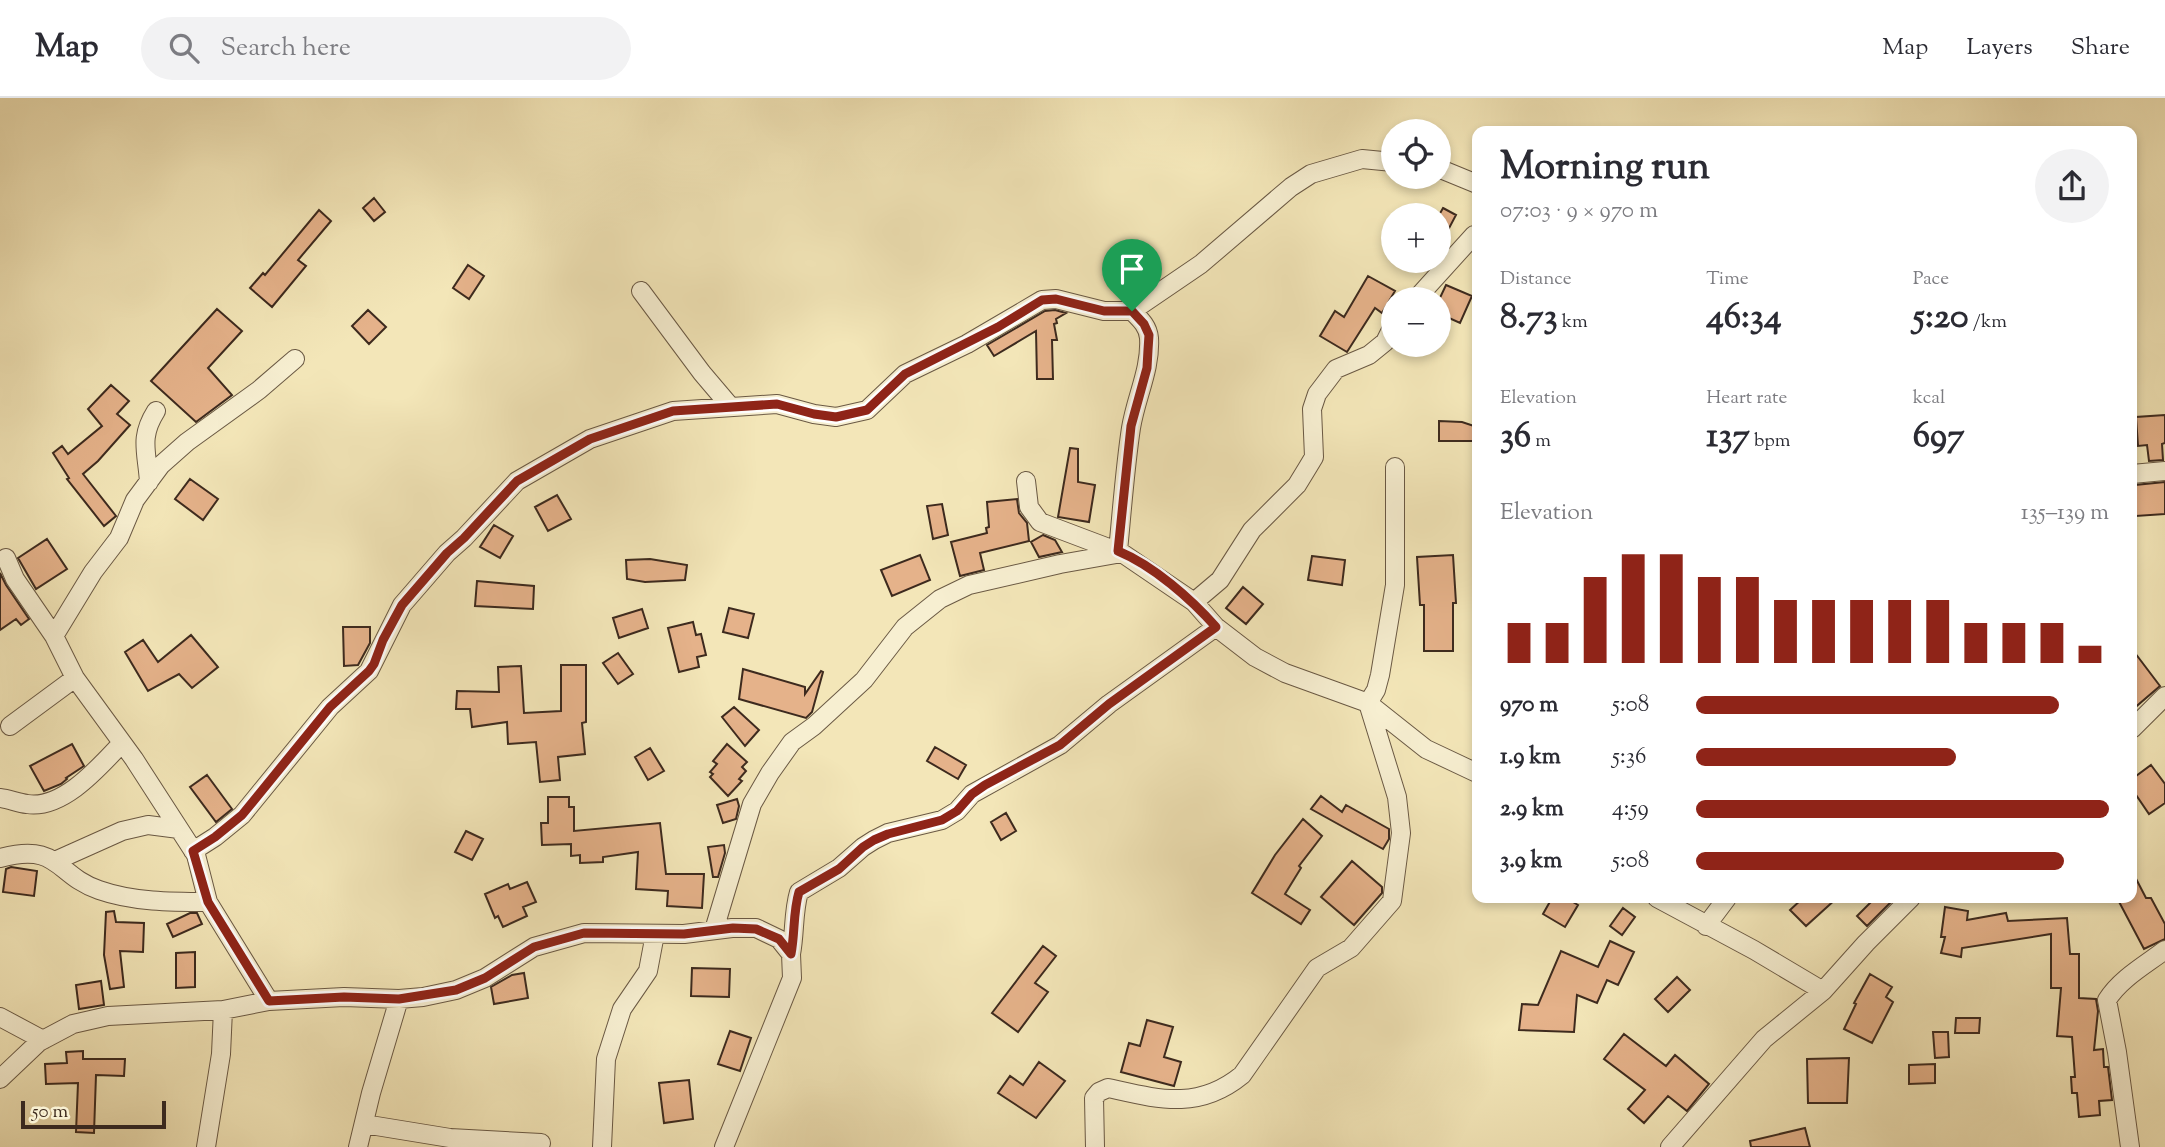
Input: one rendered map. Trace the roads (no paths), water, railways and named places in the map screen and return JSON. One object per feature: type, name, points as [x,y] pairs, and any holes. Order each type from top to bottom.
[{"type":"street","points":[[193,851],[242,815],[330,707],[369,671],[402,605],[447,553],[517,481],[590,439],[673,411],[777,404],[836,417],[867,410],[905,374],[988,332],[1042,300],[1056,299],[1104,311],[1132,311],[1201,264],[1291,187],[1311,174],[1362,159],[1381,161]]},
{"type":"street","points":[[1451,173],[1472,182]]},
{"type":"street","points":[[1427,287],[1472,237]]},
{"type":"street","points":[[641,291],[730,406]]},
{"type":"street","points":[[1120,552],[1131,426],[1147,368],[1149,335],[1144,324],[1132,311]]},
{"type":"street","points":[[1194,602],[1220,580],[1252,530],[1297,485],[1314,457],[1312,409],[1317,394],[1336,369],[1369,355],[1381,345]]},
{"type":"street","points":[[54,636],[93,572],[119,538],[135,500],[161,465],[295,359]]},
{"type":"street","points":[[149,482],[146,428],[156,411]]},
{"type":"street","points":[[1096,1147],[1094,1098],[1099,1092],[1108,1088],[1172,1100],[1193,1100],[1225,1089],[1242,1076],[1317,968],[1351,948],[1392,901],[1401,833],[1397,797],[1368,703],[1376,690],[1380,675],[1395,585],[1395,467]]},
{"type":"street","points":[[2137,474],[2165,471]]},
{"type":"street","points":[[1026,481],[1029,507],[1040,522],[1120,552],[1194,602],[1216,627],[1255,657],[1285,673],[1368,703],[1426,749],[1472,771]]},
{"type":"street","points":[[714,930],[752,804],[770,773],[792,742],[814,726],[864,680],[889,645],[914,618],[940,599],[969,585],[1120,552]]},
{"type":"street","points":[[6,558],[15,579],[54,636],[75,678],[122,743],[193,851],[208,902],[269,1001]]},
{"type":"street","points":[[724,1147],[789,990],[792,978],[795,906],[799,892],[839,869],[874,840],[942,820],[957,811],[972,794],[985,785],[1060,745],[1109,704],[1216,627]]},
{"type":"street","points":[[10,726],[75,678]]},
{"type":"street","points":[[2137,724],[2165,696]]},
{"type":"street","points":[[0,797],[28,805],[42,804],[81,786],[122,743]]},
{"type":"street","points":[[55,861],[122,831],[148,825],[179,829]]},
{"type":"street","points":[[0,858],[29,854],[47,856],[98,890],[158,902],[208,902]]},
{"type":"street","points":[[1666,903],[1755,950],[1824,991]]},
{"type":"street","points":[[1706,926],[1723,903]]},
{"type":"street","points":[[1670,1147],[1764,1039],[1824,991],[1906,903]]},
{"type":"street","points":[[0,1079],[43,1040],[74,1024],[108,1016],[223,1010],[269,1001],[344,997],[399,999],[456,990],[485,978],[534,947],[584,933],[656,934],[733,928],[756,929],[779,939],[791,954]]},
{"type":"street","points":[[602,1147],[605,1072],[609,1047],[622,1009],[648,971],[656,934]]},
{"type":"street","points":[[2130,1147],[2107,1000],[2112,991],[2127,978],[2165,950]]},
{"type":"street","points":[[358,1147],[399,999]]},
{"type":"street","points":[[206,1147],[221,1054],[223,1010]]},
{"type":"street","points":[[0,1017],[43,1040]]},
{"type":"street","points":[[364,1124],[450,1138],[541,1143]]}]
